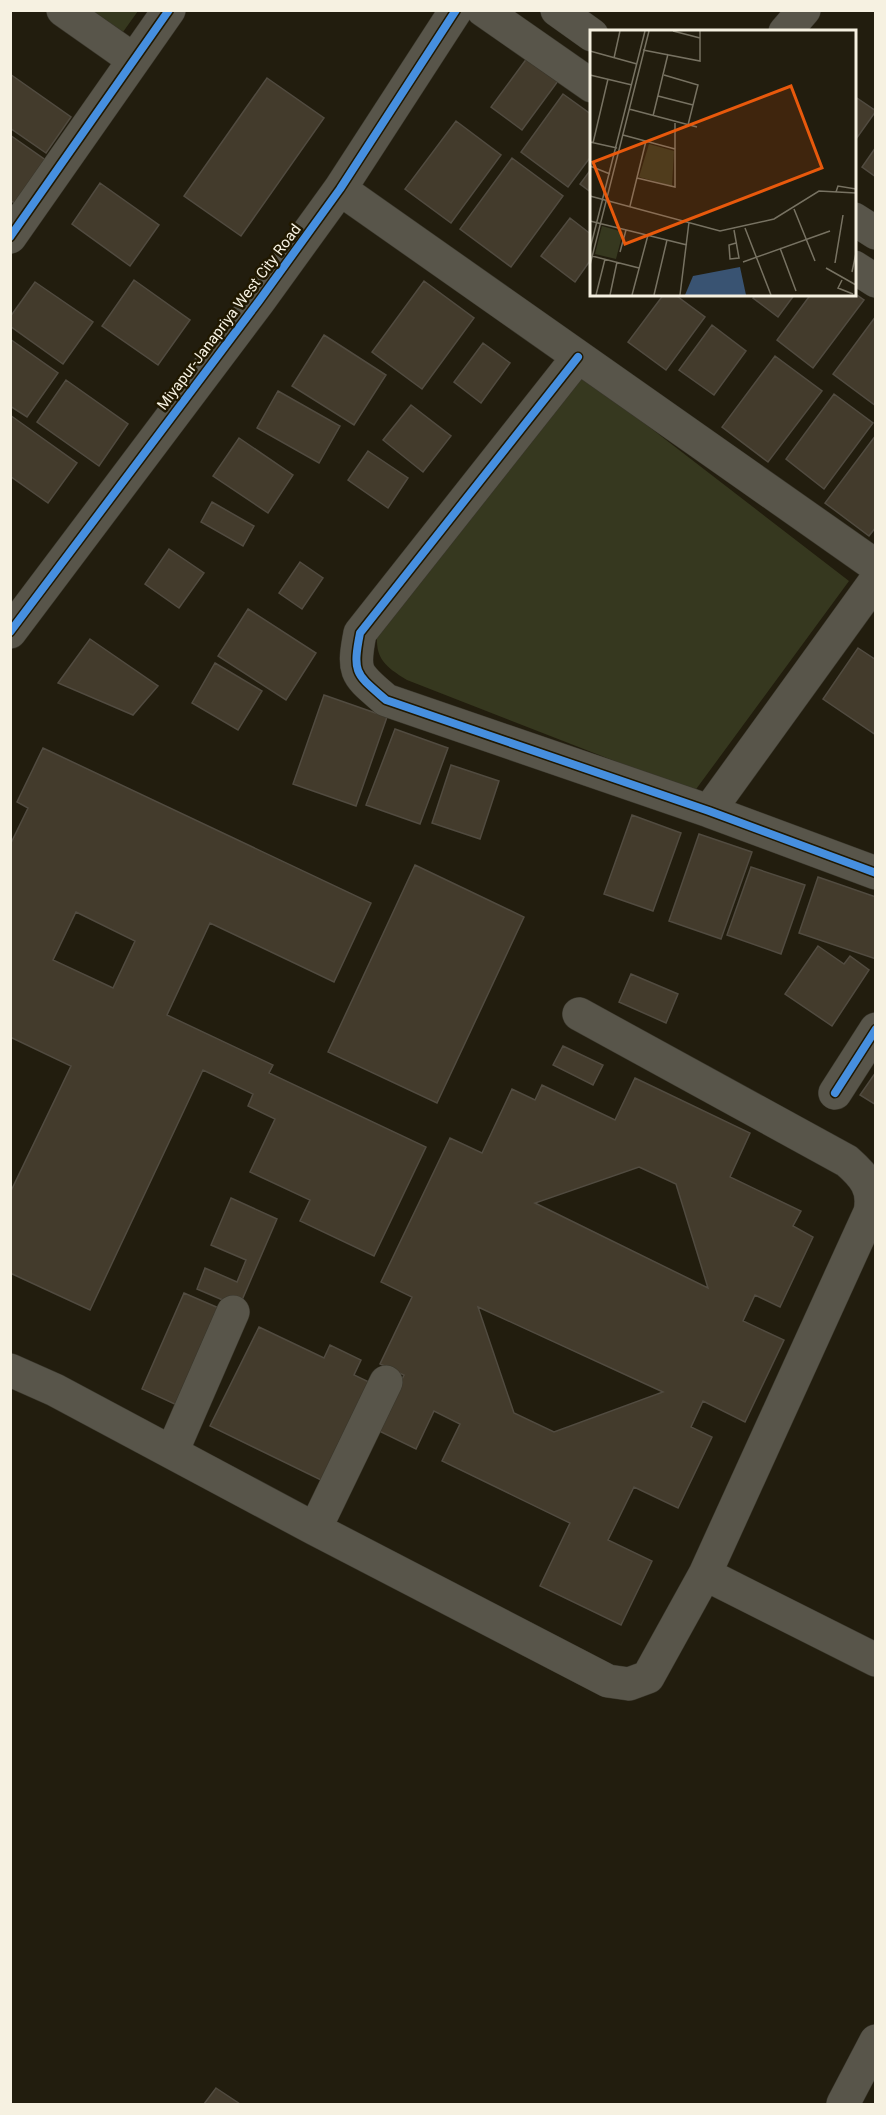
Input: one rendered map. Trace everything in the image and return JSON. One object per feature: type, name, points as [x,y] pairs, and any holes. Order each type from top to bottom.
[{"type":"street","points":[[63,10],[134,60]]},
{"type":"street","points":[[10,237],[169,10]]},
{"type":"street","name":"Miyapur-Janapriya West City Road","points":[[10,632],[259,301],[340,189],[456,10]]},
{"type":"street","points":[[483,10],[590,85]]},
{"type":"street","points":[[557,10],[590,34]]},
{"type":"street","points":[[787,30],[804,10]]},
{"type":"street","points":[[340,189],[876,566]]},
{"type":"street","points":[[856,220],[876,233]]},
{"type":"street","points":[[856,268],[876,281]]},
{"type":"street","points":[[578,357],[360,633],[355,659],[359,676],[386,700],[709,811],[876,873]]},
{"type":"street","points":[[709,811],[876,580]]},
{"type":"street","points":[[10,1370],[56,1390],[315,1529],[608,1681],[629,1684],[648,1677],[705,1574],[870,1212],[873,1199],[862,1174],[847,1161],[579,1014]]},
{"type":"street","points":[[835,1093],[876,1029]]},
{"type":"street","points":[[172,1452],[232,1312]]},
{"type":"street","points":[[315,1529],[386,1382]]},
{"type":"street","points":[[705,1574],[876,1660]]},
{"type":"street","points":[[843,2104],[876,2041]]},
{"type":"green space","points":[[93,11],[138,11],[123,32]]},
{"type":"green space","points":[[578,372],[849,581],[694,792],[407,680],[385,663],[378,651],[378,623]]},
{"type":"building","points":[[530,54],[561,77],[522,130],[491,107]]},
{"type":"building","points":[[10,74],[71,117],[46,153],[10,128]]},
{"type":"building","points":[[267,78],[324,118],[241,236],[184,196]]},
{"type":"building","points":[[563,94],[590,114],[590,158],[568,187],[521,152]]},
{"type":"building","points":[[856,97],[876,111],[856,139]]},
{"type":"building","points":[[456,121],[501,155],[451,223],[405,189]]},
{"type":"building","points":[[10,135],[47,161],[16,204],[10,200]]},
{"type":"building","points":[[876,147],[876,177],[862,167]]},
{"type":"building","points":[[512,158],[563,196],[511,267],[460,229]]},
{"type":"building","points":[[590,171],[590,192],[580,184]]},
{"type":"building","points":[[100,183],[159,225],[130,266],[72,224]]},
{"type":"building","points":[[570,218],[590,233],[590,261],[575,282],[541,256]]},
{"type":"building","points":[[134,280],[190,320],[158,365],[102,326]]},
{"type":"building","points":[[424,281],[474,318],[422,389],[372,352]]},
{"type":"building","points":[[35,282],[93,322],[63,364],[10,326],[10,317]]},
{"type":"building","points":[[856,294],[864,300],[813,368],[777,340],[810,296]]},
{"type":"building","points":[[662,296],[677,296],[705,317],[666,370],[628,342]]},
{"type":"building","points":[[754,296],[794,296],[778,317],[753,298]]},
{"type":"building","points":[[876,316],[876,406],[833,374]]},
{"type":"building","points":[[712,325],[746,351],[714,395],[679,370]]},
{"type":"building","points":[[324,335],[386,375],[354,425],[292,386]]},
{"type":"building","points":[[10,339],[58,373],[27,417],[10,406]]},
{"type":"building","points":[[483,343],[510,363],[481,403],[454,382]]},
{"type":"building","points":[[775,356],[822,391],[768,462],[722,427]]},
{"type":"building","points":[[66,380],[128,424],[99,466],[37,422]]},
{"type":"building","points":[[278,391],[340,426],[319,463],[257,428]]},
{"type":"building","points":[[834,394],[873,423],[824,489],[786,459]]},
{"type":"building","points":[[411,405],[451,436],[423,472],[383,440]]},
{"type":"building","points":[[10,415],[77,463],[48,503],[10,476]]},
{"type":"building","points":[[876,435],[876,527],[869,536],[825,503]]},
{"type":"building","points":[[239,438],[293,475],[268,513],[213,476]]},
{"type":"building","points":[[368,451],[408,478],[388,508],[348,480]]},
{"type":"building","points":[[212,502],[254,526],[243,546],[201,522]]},
{"type":"building","points":[[169,549],[204,573],[179,608],[145,584]]},
{"type":"building","points":[[300,562],[323,578],[302,609],[279,593]]},
{"type":"building","points":[[248,609],[316,653],[286,700],[218,656]]},
{"type":"building","points":[[90,639],[158,686],[133,715],[58,683]]},
{"type":"building","points":[[858,648],[876,660],[876,735],[823,699]]},
{"type":"building","points":[[215,663],[262,691],[238,730],[192,703]]},
{"type":"building","points":[[324,695],[387,717],[356,806],[293,784]]},
{"type":"building","points":[[395,729],[448,748],[420,824],[366,805]]},
{"type":"building","points":[[43,748],[371,903],[334,982],[210,923],[167,1015],[273,1065],[269,1073],[426,1147],[374,1256],[300,1221],[310,1200],[250,1172],[275,1119],[248,1106],[253,1094],[203,1070],[90,1310],[10,1273],[10,1193],[71,1066],[10,1037],[10,845],[28,808],[17,802]],"holes":[[[76,912],[135,941],[113,988],[53,960]]]},
{"type":"building","points":[[451,765],[499,781],[480,839],[432,823]]},
{"type":"building","points":[[632,815],[681,833],[653,911],[604,894]]},
{"type":"building","points":[[699,834],[752,852],[721,939],[669,921]]},
{"type":"building","points":[[415,865],[524,917],[437,1103],[328,1052]]},
{"type":"building","points":[[751,867],[805,885],[781,954],[727,935]]},
{"type":"building","points":[[818,877],[876,897],[876,959],[799,933]]},
{"type":"building","points":[[818,946],[844,964],[850,956],[869,970],[832,1026],[785,994]]},
{"type":"building","points":[[631,974],[678,994],[666,1023],[619,1002]]},
{"type":"building","points":[[563,1046],[603,1065],[593,1085],[553,1065]]},
{"type":"building","points":[[876,1072],[876,1105],[860,1095]]},
{"type":"building","points":[[635,1078],[750,1133],[730,1177],[801,1211],[793,1226],[813,1237],[780,1307],[755,1295],[743,1321],[784,1340],[745,1422],[703,1401],[691,1427],[712,1437],[678,1508],[634,1487],[608,1540],[652,1561],[621,1625],[540,1586],[570,1523],[442,1461],[460,1424],[434,1411],[416,1449],[377,1430],[404,1375],[380,1364],[412,1297],[381,1282],[450,1138],[482,1153],[512,1089],[535,1100],[542,1085],[615,1120]],"holes":[[[639,1167],[676,1184],[708,1288],[535,1203]],[[478,1307],[663,1392],[554,1432],[514,1413]]]},
{"type":"building","points":[[231,1198],[277,1219],[239,1307],[197,1289],[205,1268],[237,1282],[246,1260],[211,1245]]},
{"type":"building","points":[[184,1293],[221,1309],[179,1406],[142,1389]]},
{"type":"building","points":[[259,1327],[324,1358],[330,1345],[361,1360],[354,1375],[369,1382],[321,1480],[210,1426]]},
{"type":"building","points":[[216,2088],[240,2104],[204,2104]]},
{"type":"cycle path","points":[[10,237],[169,10]]},
{"type":"cycle path","points":[[10,632],[259,301],[340,189],[456,10]]},
{"type":"cycle path","points":[[578,357],[360,633],[356,657],[362,678],[386,700],[709,811],[876,873]]},
{"type":"cycle path","points":[[835,1093],[876,1029]]}]
